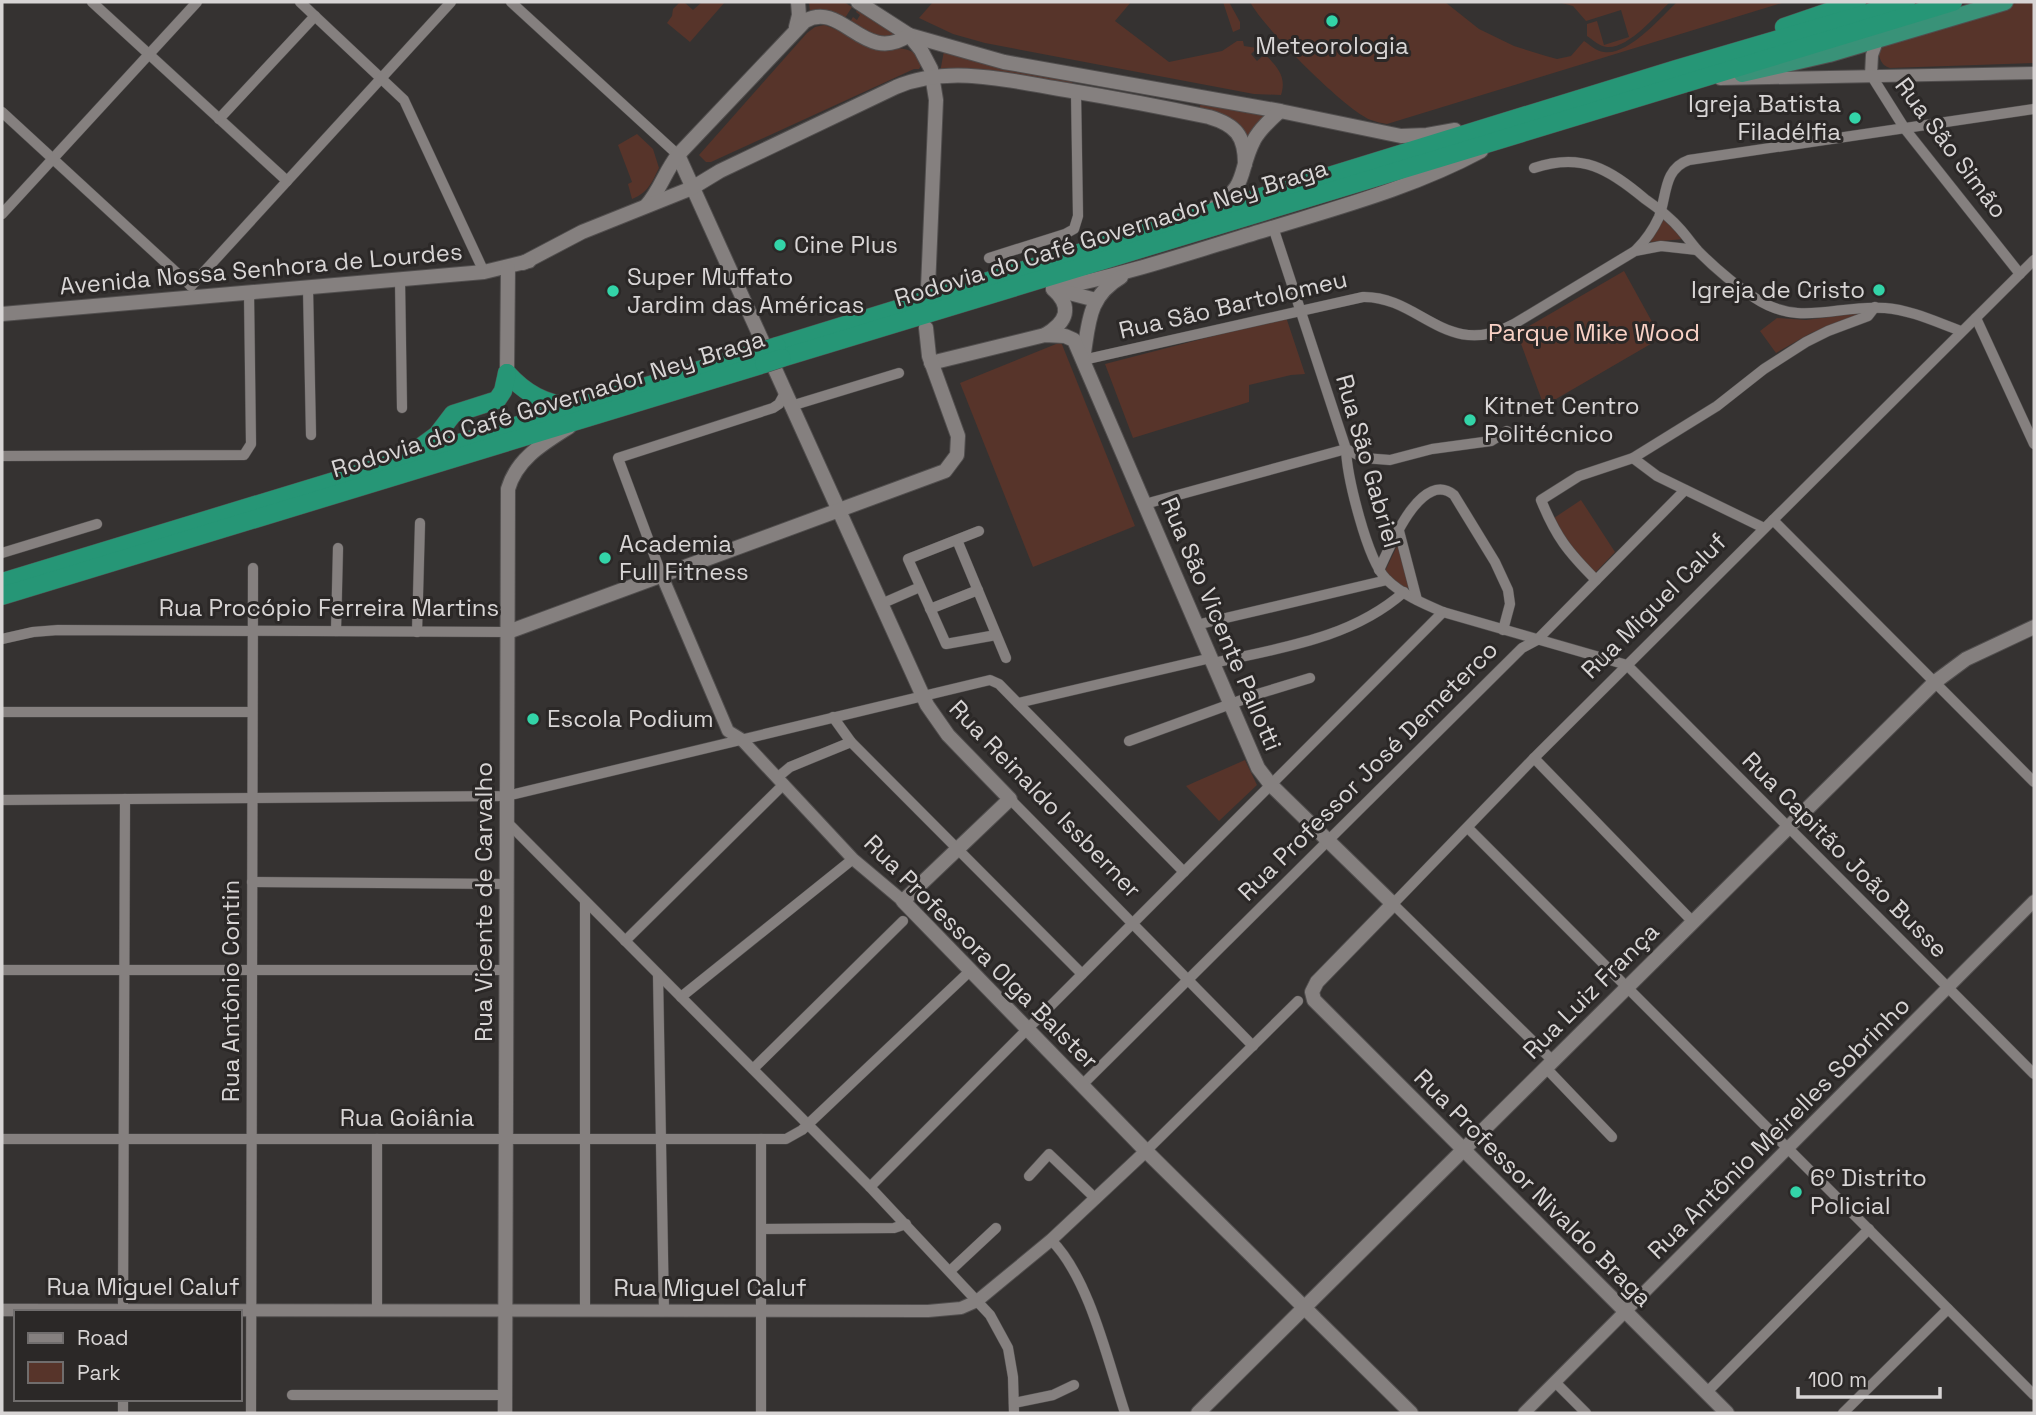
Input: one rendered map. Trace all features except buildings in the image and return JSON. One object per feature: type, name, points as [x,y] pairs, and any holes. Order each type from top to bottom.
[{"type":"highway","points":[[1676,69],[1857,2]]},
{"type":"highway","name":"Rodovia do Café Governador Ney Braga","points":[[770,355],[955,306],[1654,93],[1843,28],[1906,2]]},
{"type":"highway","name":"Rodovia do Café Governador Ney Braga","points":[[2,596],[1676,69],[1953,2]]},
{"type":"highway","points":[[1654,93],[1829,54],[2005,2]]},
{"type":"highway","points":[[955,306],[1053,289]]},
{"type":"highway","points":[[507,373],[527,392],[576,415]]},
{"type":"highway","points":[[398,462],[437,435],[453,414],[497,400],[503,391],[507,373]]},
{"type":"highway","name":"Rodovia do Café Governador Ney Braga","points":[[2,582],[398,462],[576,415]]},
{"type":"main road","points":[[796,27],[798,2]]},
{"type":"main road","points":[[858,2],[909,35],[1004,62],[1414,137],[1513,119]]},
{"type":"main road","points":[[645,206],[656,194],[669,167],[678,156],[796,27],[811,17],[825,16],[876,43],[895,42],[909,35]]},
{"type":"main road","points":[[909,35],[933,76],[937,114],[928,288]]},
{"type":"main road","name":"Avenida Nossa Senhora de Lourdes","points":[[2,314],[192,291],[249,293],[508,268],[562,242],[692,188],[720,171],[896,87],[933,76],[995,79],[1209,117],[1227,123],[1234,129],[1244,145],[1245,164]]},
{"type":"main road","points":[[1076,92],[1085,81],[1094,78]]},
{"type":"main road","points":[[1196,218],[1231,195],[1240,184],[1255,139],[1280,111]]},
{"type":"main road","points":[[1053,289],[1132,271],[1374,197],[1426,178],[1507,137]]},
{"type":"main road","points":[[678,156],[687,166],[697,171],[720,171]]},
{"type":"main road","name":"Rua Reinaldo Issberner","points":[[678,156],[922,695],[936,721],[1010,799]]},
{"type":"main road","points":[[507,373],[508,268]]},
{"type":"main road","points":[[1083,360],[1090,315],[1096,300],[1110,283],[1132,271]]},
{"type":"main road","points":[[1053,289],[1096,300]]},
{"type":"main road","points":[[926,328],[931,363],[1045,335],[1058,326],[1064,317],[1064,300],[1053,289]]},
{"type":"main road","points":[[1064,317],[1090,315]]},
{"type":"main road","name":"Rua São Vicente Pallotti","points":[[1045,335],[1070,337],[1076,344],[1258,768],[1271,785],[1393,904]]},
{"type":"main road","name":"Rua Procópio Ferreira Martins","points":[[508,632],[938,475],[952,464],[957,455],[958,436],[931,363]]},
{"type":"main road","name":"Rua Vicente de Carvalho","points":[[505,1413],[508,489],[522,462],[576,415]]},
{"type":"main road","name":"Rua Luiz França","points":[[1198,1413],[1934,682],[1966,659],[2034,627]]},
{"type":"main road","points":[[903,901],[1010,799]]},
{"type":"main road","name":"Rua Professora Olga Balster","points":[[903,901],[1146,1152],[1411,1413]]},
{"type":"main road","name":"Rua Miguel Caluf","points":[[1312,992],[1317,982],[1393,904]]},
{"type":"main road","name":"Rua Professor Nivaldo Braga","points":[[1312,992],[1316,1002],[1727,1413]]},
{"type":"street","points":[[92,2],[287,181]]},
{"type":"street","points":[[2,214],[197,2]]},
{"type":"street","points":[[300,2],[382,77],[409,107],[484,272]]},
{"type":"street","points":[[2,112],[192,291],[287,181],[451,2]]},
{"type":"street","points":[[511,2],[678,156]]},
{"type":"street","points":[[219,119],[315,16]]},
{"type":"street","name":"Rua São Simão","points":[[1878,39],[1872,55],[1871,75],[1905,129],[2020,274]]},
{"type":"street","points":[[1720,79],[2034,72]]},
{"type":"street","points":[[989,258],[1065,234],[1076,225],[1076,92]]},
{"type":"street","points":[[1078,116],[1085,104],[1096,95]]},
{"type":"street","points":[[1635,251],[1649,236],[1661,211],[1670,175],[1678,166],[1689,160],[2034,109]]},
{"type":"street","points":[[1534,168],[1566,161],[1593,165],[1612,173],[1661,211],[1697,250],[1749,294],[1782,312],[1811,314],[1875,307],[1898,310],[1961,331]]},
{"type":"street","name":"Rua São Gabriel","points":[[1273,227],[1346,449],[1348,473],[1379,569],[1387,580],[1417,600],[1443,612],[1627,665]]},
{"type":"street","name":"Rua São Bartolomeu","points":[[1083,360],[1356,298],[1375,297],[1396,304],[1447,330],[1483,335],[1504,329],[1635,251],[1661,246],[1697,250]]},
{"type":"street","name":"Rua Miguel Caluf","points":[[1393,904],[1534,758],[2034,260]]},
{"type":"street","points":[[400,280],[402,408]]},
{"type":"street","points":[[309,288],[311,435]]},
{"type":"street","points":[[2,456],[240,456],[247,453],[251,444],[249,293]]},
{"type":"street","points":[[1597,580],[1564,547],[1541,500],[1579,476],[1633,458],[1717,406],[1764,369],[1806,342],[1865,318],[1875,307]]},
{"type":"street","points":[[1976,318],[2034,443]]},
{"type":"street","points":[[788,399],[899,373]]},
{"type":"street","name":"Rua Professora Olga Balster","points":[[788,399],[773,408],[618,457],[662,576],[725,726],[733,736],[741,739],[853,859],[903,901]]},
{"type":"street","points":[[1144,504],[1346,449],[1364,458],[1390,460],[1432,449],[1491,441],[1507,431]]},
{"type":"street","points":[[1633,458],[1650,472],[1764,528]]},
{"type":"street","points":[[1379,569],[1407,514],[1423,497],[1440,489],[1451,493],[1504,581],[1510,604],[1503,630]]},
{"type":"street","name":"Rua Professor José Demeterco","points":[[1082,1085],[1522,648],[1537,640],[1685,489]]},
{"type":"street","points":[[1773,520],[2034,782]]},
{"type":"street","points":[[417,632],[420,523]]},
{"type":"street","points":[[2,553],[97,524]]},
{"type":"street","points":[[979,531],[908,559],[946,644],[996,635]]},
{"type":"street","points":[[1399,531],[1417,600]]},
{"type":"street","points":[[957,540],[1006,658]]},
{"type":"street","points":[[336,631],[338,548]]},
{"type":"street","name":"Rua Antônio Contin","points":[[251,1413],[253,568]]},
{"type":"street","points":[[1196,625],[1387,580]]},
{"type":"street","points":[[881,604],[920,587]]},
{"type":"street","points":[[930,609],[978,590]]},
{"type":"street","points":[[1018,703],[1328,636],[1391,603],[1404,592]]},
{"type":"street","points":[[870,1186],[1443,612]]},
{"type":"street","name":"Rua Procópio Ferreira Martins","points":[[2,639],[58,630],[508,632]]},
{"type":"street","name":"Rua Capitão João Busse","points":[[1627,665],[2033,1070]]},
{"type":"street","points":[[1129,741],[1310,678]]},
{"type":"street","points":[[2,800],[507,796],[993,680],[1184,872]]},
{"type":"street","points":[[2,712],[252,712]]},
{"type":"street","points":[[833,717],[851,742],[1082,974]]},
{"type":"street","points":[[625,941],[781,781],[790,767],[851,742]]},
{"type":"street","points":[[1534,758],[1693,922]]},
{"type":"street","points":[[123,1310],[125,799]]},
{"type":"street","name":"Rua Reinaldo Issberner","points":[[1010,799],[1253,1046]]},
{"type":"street","points":[[507,822],[870,1186],[997,1324],[1008,1348],[1014,1408],[1074,1385]]},
{"type":"street","points":[[1468,828],[2034,1395]]},
{"type":"street","points":[[681,997],[853,859]]},
{"type":"street","points":[[252,883],[507,884]]},
{"type":"street","points":[[585,901],[585,1311]]},
{"type":"street","name":"Rua Antônio Meirelles Sobrinho","points":[[1524,1413],[2034,901]]},
{"type":"street","points":[[1393,904],[1549,1065],[1612,1137]]},
{"type":"street","points":[[753,1069],[903,921]]},
{"type":"street","points":[[2,970],[506,970]]},
{"type":"street","name":"Rua Goiânia","points":[[2,1139],[792,1137],[971,970]]},
{"type":"street","points":[[658,974],[664,1311]]},
{"type":"street","name":"Rua Miguel Caluf","points":[[242,1310],[939,1311],[961,1308],[977,1301],[1051,1240],[1146,1152],[1298,1001]]},
{"type":"street","points":[[377,1139],[377,1311]]},
{"type":"street","points":[[761,1139],[761,1413]]},
{"type":"street","points":[[1029,1176],[1049,1154],[1096,1199]]},
{"type":"street","points":[[762,1229],[894,1228],[906,1224]]},
{"type":"street","points":[[950,1271],[996,1228]]},
{"type":"street","points":[[1706,1393],[1869,1229]]},
{"type":"street","points":[[1051,1240],[1062,1252],[1083,1291],[1125,1413]]},
{"type":"street","points":[[1843,1413],[1948,1309]]},
{"type":"street","points":[[1555,1382],[1586,1413]]},
{"type":"street","points":[[292,1395],[505,1395]]},
{"type":"green space","points":[[680,2],[693,10],[702,2],[725,2],[690,42],[667,23],[673,9]]},
{"type":"green space","points":[[809,2],[844,2],[852,7],[845,18],[828,12],[810,13]]},
{"type":"green space","points":[[933,2],[1131,2],[1115,21],[1169,62],[1222,51],[1237,41],[1243,41],[1244,46],[1257,48],[1251,54],[1257,61],[1265,54],[1277,68],[1282,77],[1283,88],[1281,95],[1254,94],[985,43],[953,34],[919,18]]},
{"type":"green space","points":[[1223,2],[1229,2],[1240,22],[1240,29],[1233,32]]},
{"type":"green space","points":[[1250,2],[1445,2],[1479,29],[1514,46],[1557,59],[1571,56],[1584,41],[1604,52],[1623,48],[1644,34],[1677,2],[1785,2],[1387,124],[1371,120],[1359,113],[1325,85],[1271,30]]},
{"type":"green space","points":[[1558,2],[1670,2],[1624,43],[1607,47],[1587,36],[1587,24],[1597,21],[1604,45],[1629,37],[1621,10],[1586,21],[1573,6]]},
{"type":"green space","points":[[2021,2],[2034,2],[2034,63],[1890,68],[1881,60],[1878,52],[1888,41]]},
{"type":"green space","points":[[859,7],[899,34],[879,38],[850,22],[853,17],[857,20],[860,15],[856,12]]},
{"type":"green space","points":[[824,25],[869,47],[911,51],[921,66],[706,162],[699,155],[807,33]]},
{"type":"green space","points":[[944,51],[980,62],[1073,80],[1071,87],[940,72]]},
{"type":"green space","points":[[1202,97],[1280,111],[1255,139],[1240,137],[1198,115]]},
{"type":"green space","points":[[637,134],[653,149],[659,168],[646,190],[632,199],[628,184],[632,182],[618,145]]},
{"type":"green space","points":[[1662,218],[1684,239],[1650,242]]},
{"type":"green space","name":"Parque Mike Wood","points":[[1624,271],[1661,338],[1544,406],[1517,333]]},
{"type":"green space","points":[[1867,312],[1811,333],[1776,353],[1760,331],[1777,318],[1806,320]]},
{"type":"green space","points":[[1286,317],[1305,374],[1249,385],[1249,402],[1133,438],[1105,364]]},
{"type":"green space","points":[[1061,342],[1135,526],[1033,567],[960,383]]},
{"type":"green space","points":[[1581,500],[1615,552],[1595,573],[1570,548],[1554,518]]},
{"type":"green space","points":[[1398,544],[1409,587],[1407,589],[1396,583],[1385,571]]},
{"type":"green space","points":[[1245,760],[1257,785],[1219,821],[1186,786]]},
{"type":"place","name":"Meteorologia","points":[[1332,21]]},
{"type":"place","name":"Igreja Batista Filadélfia","points":[[1855,118]]},
{"type":"place","name":"Cine Plus","points":[[780,245]]},
{"type":"place","name":"Igreja de Cristo","points":[[1879,290]]},
{"type":"place","name":"Super Muffato Jardim das Américas","points":[[613,291]]},
{"type":"place","name":"Kitnet Centro Politécnico","points":[[1470,420]]},
{"type":"place","name":"Academia Full Fitness","points":[[605,558]]},
{"type":"place","name":"Escola Podium","points":[[533,719]]},
{"type":"place","name":"6º Distrito Policial","points":[[1796,1192]]}]
